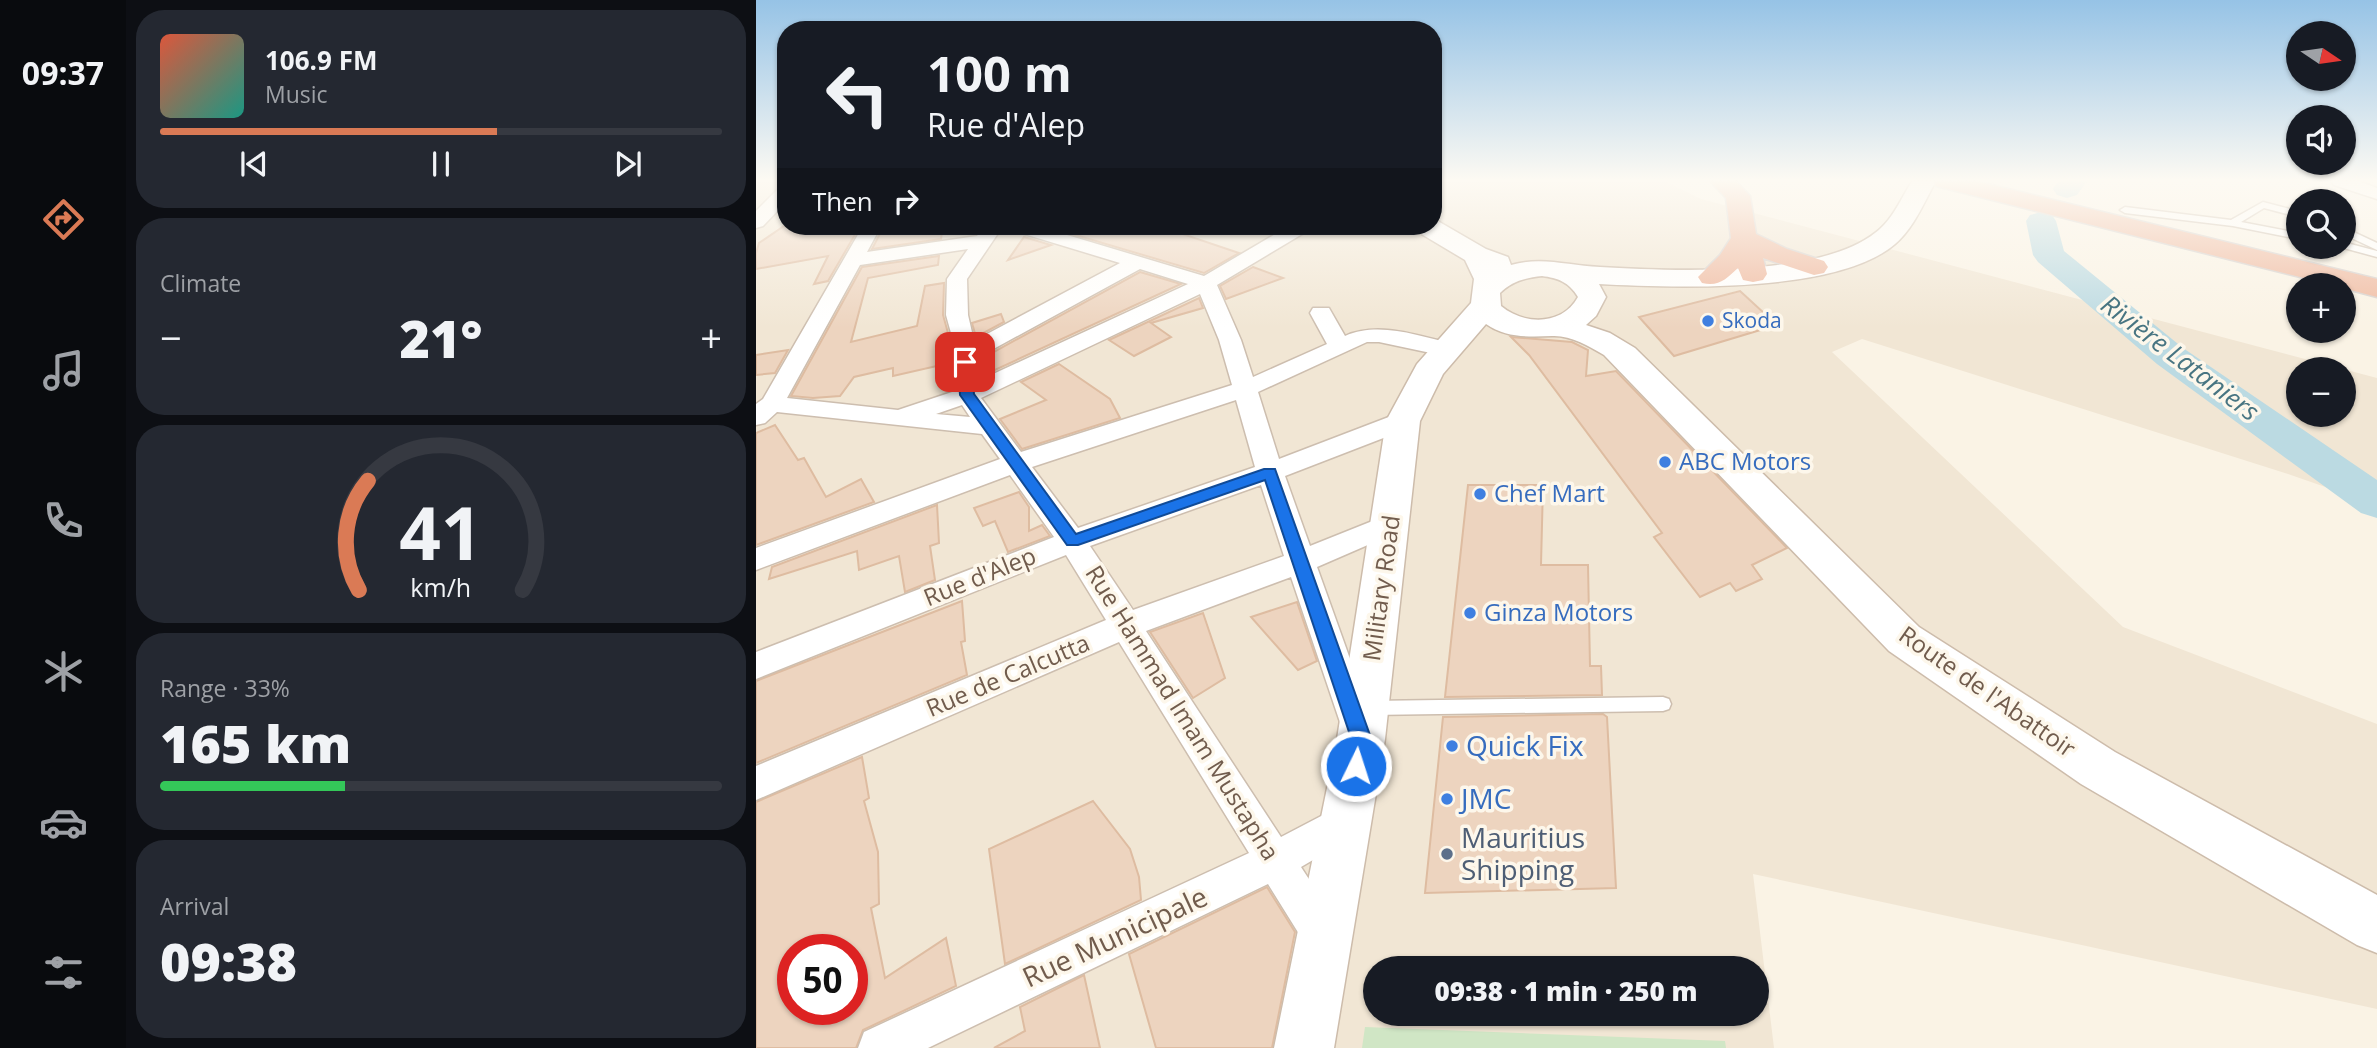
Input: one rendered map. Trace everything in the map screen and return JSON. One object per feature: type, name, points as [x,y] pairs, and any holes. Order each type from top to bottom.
[{"type":"highway","points":[[1743,230],[1753,274]]},
{"type":"highway","points":[[2142,230],[2377,288]]},
{"type":"highway","points":[[2210,230],[2377,269]]},
{"type":"highway","points":[[1744,238],[1777,255],[1814,267]]},
{"type":"highway","points":[[1709,277],[1731,260],[1744,238]]},
{"type":"main road","points":[[1442,235],[1476,256],[1503,265],[1621,278],[1709,277],[1814,267],[1857,256],[1883,240],[1893,230]]},
{"type":"main road","points":[[1476,256],[1488,276],[1485,298],[1495,317],[1515,326]]},
{"type":"main road","name":"Military Road","points":[[1304,1048],[1363,723],[1403,421],[1428,371],[1479,314],[1485,298],[1499,278],[1511,273],[1538,269]]},
{"type":"main road","points":[[1553,327],[1577,319],[1587,310],[1592,298],[1589,288],[1582,280],[1570,274]]},
{"type":"main road","points":[[1587,310],[1709,277]]},
{"type":"main road","name":"Route de l'Abattoir","points":[[1587,310],[1614,339],[1624,355]]},
{"type":"main road","name":"Route de l'Abattoir","points":[[1447,348],[1515,326],[1553,327],[1585,332],[1605,340],[1624,355],[1904,639],[2098,768],[2377,925]]},
{"type":"street","points":[[867,235],[764,410],[992,427]]},
{"type":"street","points":[[854,260],[976,235]]},
{"type":"street","points":[[967,395],[965,362],[957,315],[957,279],[992,235]]},
{"type":"street","points":[[1048,235],[1206,283]]},
{"type":"street","points":[[1264,235],[1270,244]]},
{"type":"street","points":[[898,418],[967,395],[1128,322],[1206,283],[1286,235]]},
{"type":"street","points":[[965,362],[980,347],[1138,262]]},
{"type":"street","points":[[1206,283],[1230,340],[1270,472],[1363,723]]},
{"type":"street","points":[[1321,313],[1340,346]]},
{"type":"street","points":[[756,559],[1018,462],[1245,389],[1363,335],[1379,335],[1447,348]]},
{"type":"street","name":"Rue Hammad Imam Mustapha","points":[[967,395],[1018,462],[1072,541],[1325,939]]},
{"type":"street","name":"Rue d'Alep","points":[[756,666],[1072,541],[1270,472],[1403,421]]},
{"type":"street","name":"Rue de Calcutta","points":[[756,783],[1126,625],[1302,561],[1390,524]]},
{"type":"street","name":"Rue Municipale","points":[[880,1048],[1275,861],[1346,821]]},
{"type":"lane","points":[[2268,230],[2286,234]]},
{"type":"lane","points":[[2356,236],[2377,247]]},
{"type":"lane","points":[[2356,248],[2377,254]]},
{"type":"lane","points":[[1363,723],[1663,704]]},
{"type":"shaded area","points":[[756,230],[777,230],[777,235],[1442,235],[1442,230],[1818,230],[2298,357],[2286,357],[2286,427],[2356,427],[2356,372],[2377,378],[2377,505],[2288,474],[1862,339],[1832,352],[2123,627],[2377,724],[2377,1009],[1753,874],[1763,956],[1363,956],[1363,1026],[1769,1026],[1769,1007],[1774,1048],[756,1048]]},
{"type":"green space","points":[[1365,1027],[1725,1041],[1726,1048],[1362,1048]]},
{"type":"building","points":[[777,231],[777,235],[855,235],[828,281],[814,284],[828,256],[756,269],[759,243]]},
{"type":"building","points":[[879,235],[942,235],[941,239],[872,249]]},
{"type":"building","points":[[1075,235],[1186,235],[1239,253],[1204,273]]},
{"type":"building","points":[[1024,237],[1051,245],[1008,260]]},
{"type":"building","points":[[939,256],[938,265],[868,278],[851,342],[917,326],[925,286],[944,283],[943,315],[948,333],[950,363],[893,376],[893,368],[854,377],[840,396],[791,396],[862,267]]},
{"type":"building","points":[[1253,267],[1283,278],[1226,299],[1220,286]]},
{"type":"building","points":[[1140,272],[1181,284],[984,375],[979,369],[979,365],[990,354]]},
{"type":"building","name":"Skoda","points":[[1740,291],[1777,325],[1674,356],[1639,317]]},
{"type":"building","points":[[1199,298],[1203,308],[1151,323],[1171,337],[1134,356],[1109,340]]},
{"type":"building","points":[[1001,314],[1004,322],[976,337],[972,323]]},
{"type":"building","name":"ABC Motors","points":[[1511,337],[1572,342],[1588,350],[1586,376],[1616,371],[1787,548],[1752,565],[1762,579],[1736,591],[1730,583],[1700,597],[1654,537],[1662,533],[1529,355]]},
{"type":"building","points":[[788,350],[775,373],[756,375],[756,355]]},
{"type":"building","points":[[1059,364],[1110,399],[1120,418],[1022,449],[1000,419],[1046,400],[1021,382]]},
{"type":"building","points":[[775,425],[798,460],[804,458],[826,497],[861,479],[874,502],[756,545],[756,433]]},
{"type":"building","points":[[1468,485],[1543,485],[1541,565],[1588,565],[1590,666],[1601,666],[1602,695],[1445,697]]},
{"type":"building","points":[[1019,492],[1029,507],[1029,531],[1042,525],[1050,536],[1008,552],[995,521],[983,526],[974,508]]},
{"type":"building","points":[[937,505],[939,543],[930,546],[935,580],[905,592],[899,556],[859,570],[857,551],[769,579],[772,567]]},
{"type":"building","points":[[962,601],[965,641],[961,642],[967,675],[756,763],[756,681]]},
{"type":"building","points":[[1297,602],[1317,661],[1298,670],[1251,617]]},
{"type":"building","points":[[1203,613],[1225,678],[1193,698],[1150,632]]},
{"type":"building","points":[[1603,714],[1607,717],[1616,888],[1425,893],[1443,717]]},
{"type":"building","points":[[862,757],[869,798],[864,801],[878,852],[879,904],[871,908],[885,978],[946,938],[956,986],[863,1030],[856,1048],[756,1048],[756,802]]},
{"type":"building","points":[[1093,801],[1130,849],[1139,877],[1141,900],[1005,964],[989,849]]},
{"type":"building","points":[[1267,887],[1295,932],[1272,1048],[1156,1048],[1129,954]]},
{"type":"building","points":[[1084,975],[1100,1048],[994,1048],[1025,1031],[1020,1007]]},
{"type":"waterway","name":"Rivière Lataniers","points":[[2043,230],[2049,255],[2170,356],[2377,502]]},
{"type":"place","name":"Skoda","points":[[1708,321]]},
{"type":"place","name":"ABC Motors","points":[[1665,462]]},
{"type":"place","name":"Chef Mart","points":[[1480,494]]},
{"type":"place","name":"Ginza Motors","points":[[1470,613]]},
{"type":"place","name":"Quick Fix","points":[[1452,746]]},
{"type":"place","name":"JMC","points":[[1447,799]]},
{"type":"place","name":"Mauritius Shipping","points":[[1447,854]]},
{"type":"route","points":[[965,362],[967,395],[1018,462],[1072,541],[1270,472],[1361,738],[1356,766]]}]
